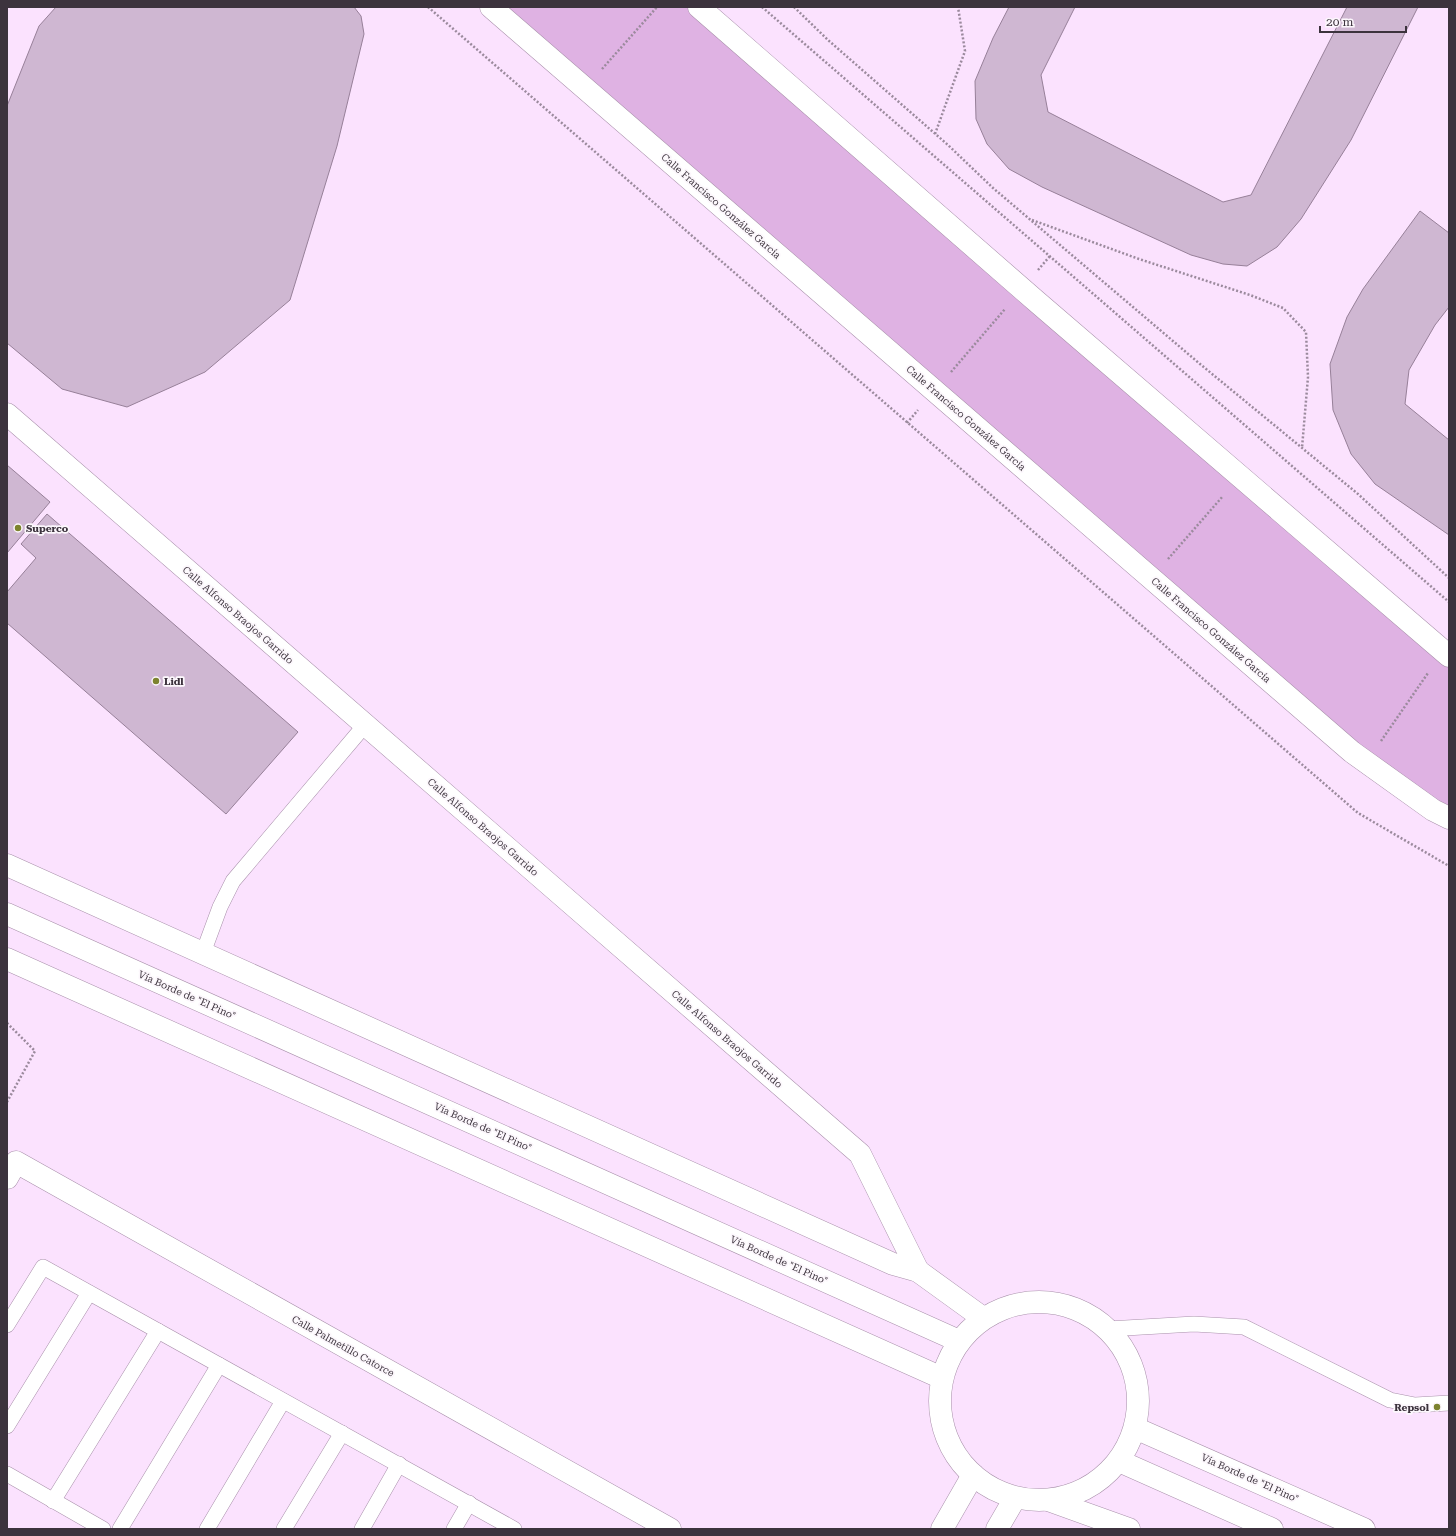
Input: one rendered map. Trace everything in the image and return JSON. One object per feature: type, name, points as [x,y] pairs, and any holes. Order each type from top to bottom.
[{"type":"street","name":"Calle Francisco González García","points":[[491,7],[1352,752],[1433,810],[1449,818]]},
{"type":"street","points":[[699,7],[1084,342],[1440,662]]},
{"type":"street","name":"Calle Alfonso Braojos Garrido","points":[[7,414],[860,1154],[918,1271]]},
{"type":"street","points":[[7,864],[885,1261],[918,1271],[983,1318]]},
{"type":"street","name":"Vía Borde de \"El Pino\"","points":[[7,914],[959,1341]]},
{"type":"street","points":[[7,959],[942,1378]]},
{"type":"street","name":"Calle Palmetillo Catorce","points":[[11,1170],[670,1529]]},
{"type":"street","points":[[1048,1302],[1080,1310],[1108,1329],[1128,1356],[1136,1379],[1139,1404],[1135,1428],[1129,1445],[1119,1461],[1100,1480],[1075,1494],[1048,1500],[1015,1498],[993,1489],[973,1476],[955,1455],[944,1431],[939,1405],[942,1378],[948,1359],[959,1341],[983,1318],[1014,1305],[1048,1302]]},
{"type":"street","name":"Vía Borde de \"El Pino\"","points":[[1135,1428],[1364,1529]]},
{"type":"street","points":[[1119,1461],[1272,1529]]},
{"type":"street","points":[[942,1529],[973,1476]]},
{"type":"street","points":[[997,1529],[1015,1498]]},
{"type":"street","points":[[1048,1500],[1129,1529]]},
{"type":"lane","points":[[203,953],[220,907],[233,881],[365,725]]},
{"type":"lane","points":[[7,1325],[43,1267],[514,1529]]},
{"type":"lane","points":[[7,1426],[89,1293]]},
{"type":"lane","points":[[1108,1329],[1194,1324],[1244,1327],[1390,1400],[1415,1405],[1449,1403]]},
{"type":"lane","points":[[53,1501],[158,1331]]},
{"type":"lane","points":[[120,1529],[219,1365]]},
{"type":"lane","points":[[207,1529],[283,1400]]},
{"type":"lane","points":[[284,1529],[342,1433]]},
{"type":"lane","points":[[362,1529],[399,1464]]},
{"type":"lane","points":[[7,1474],[103,1529]]},
{"type":"lane","points":[[454,1529],[468,1504]]},
{"type":"path","points":[[428,7],[1358,813],[1449,866]]},
{"type":"path","points":[[601,70],[657,7]]},
{"type":"path","points":[[762,7],[1449,602]]},
{"type":"path","points":[[794,7],[828,40],[935,134],[993,188],[1200,364],[1358,494],[1449,578]]},
{"type":"path","points":[[935,134],[964,51],[958,7]]},
{"type":"path","points":[[1029,219],[1139,259],[1250,295],[1283,308],[1306,332],[1308,377],[1302,448]]},
{"type":"path","points":[[1037,272],[1050,256]]},
{"type":"path","points":[[947,376],[1010,304]]},
{"type":"path","points":[[907,423],[919,408]]},
{"type":"path","points":[[1165,562],[1227,491]]},
{"type":"path","points":[[1377,747],[1440,662]]},
{"type":"path","points":[[7,1023],[35,1051],[7,1102]]},
{"type":"shaded area","points":[[491,7],[701,7],[1449,656],[1449,817],[1433,810]]},
{"type":"building","points":[[56,7],[354,7],[361,16],[364,34],[337,146],[290,300],[205,372],[127,407],[62,389],[7,343],[7,106],[39,26]]},
{"type":"building","points":[[1009,7],[1075,7],[1041,75],[1048,112],[1223,202],[1251,195],[1347,7],[1418,7],[1351,140],[1301,219],[1277,247],[1247,266],[1223,264],[1191,255],[1042,187],[1009,169],[987,144],[976,119],[975,81],[993,38]]},
{"type":"building","points":[[1420,211],[1449,233],[1449,307],[1435,325],[1409,370],[1405,404],[1449,440],[1449,535],[1375,484],[1351,454],[1333,410],[1330,364],[1347,317],[1363,289]]},
{"type":"building","name":"Superco","points":[[7,465],[50,502],[7,553]]},
{"type":"building","name":"Lidl","points":[[47,514],[298,732],[226,814],[7,623],[7,592],[36,558],[21,544]]},
{"type":"place","name":"Superco","points":[[18,528]]},
{"type":"place","name":"Lidl","points":[[156,681]]},
{"type":"place","name":"Repsol","points":[[1437,1407]]}]
